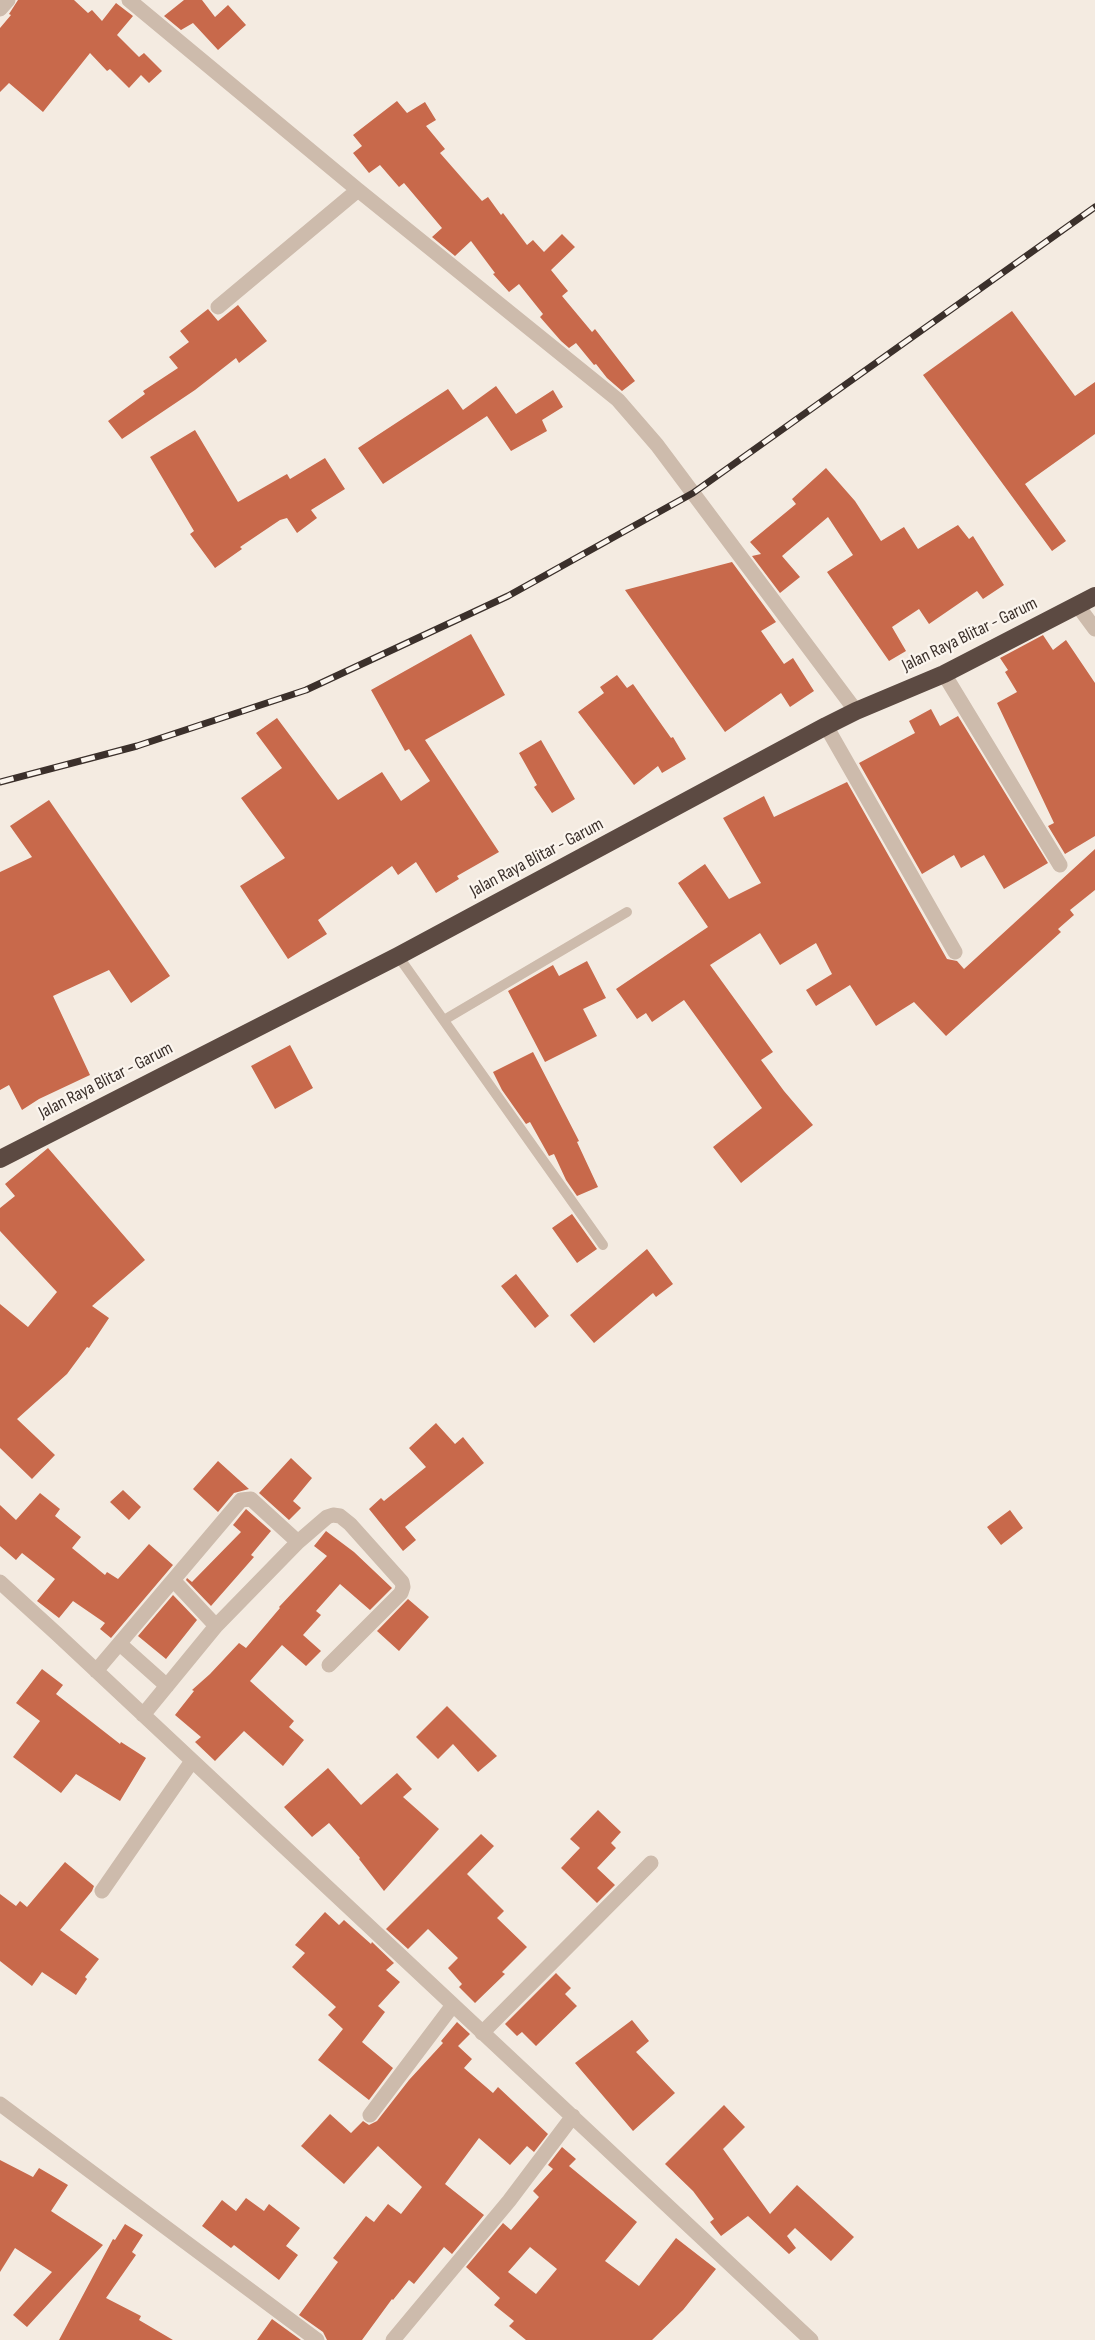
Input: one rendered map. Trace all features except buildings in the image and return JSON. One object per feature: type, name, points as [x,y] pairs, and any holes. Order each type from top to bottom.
[{"type":"highway","name":"Jalan Raya Blitar - Garum","points":[[0,1159],[398,956],[826,726],[944,674],[1095,596]]},
{"type":"street","points":[[0,9],[8,0]]},
{"type":"street","points":[[129,0],[358,190],[618,400],[657,445],[856,711]]},
{"type":"street","points":[[218,307],[358,190]]},
{"type":"street","points":[[1078,606],[1095,629]]},
{"type":"street","points":[[944,674],[1060,865]]},
{"type":"street","points":[[826,726],[955,952]]},
{"type":"street","points":[[96,1671],[174,1581],[238,1502],[244,1498],[251,1499],[298,1542]]},
{"type":"street","points":[[143,1715],[216,1626],[298,1542],[327,1517],[333,1515],[340,1516],[350,1524],[402,1582],[401,1593],[329,1665]]},
{"type":"street","points":[[174,1581],[216,1626]]},
{"type":"street","points":[[0,1582],[811,2340]]},
{"type":"street","points":[[120,1644],[167,1686]]},
{"type":"street","points":[[102,1891],[192,1761]]},
{"type":"street","points":[[482,2033],[651,1863]]},
{"type":"street","points":[[370,2115],[453,2005]]},
{"type":"street","points":[[0,2104],[317,2340]]},
{"type":"street","points":[[393,2340],[509,2201],[573,2116]]},
{"type":"lane","points":[[444,1020],[627,912]]},
{"type":"lane","points":[[398,956],[603,1245]]},
{"type":"railway","points":[[0,782],[137,746],[306,690],[508,596],[693,493],[1095,207]]}]
